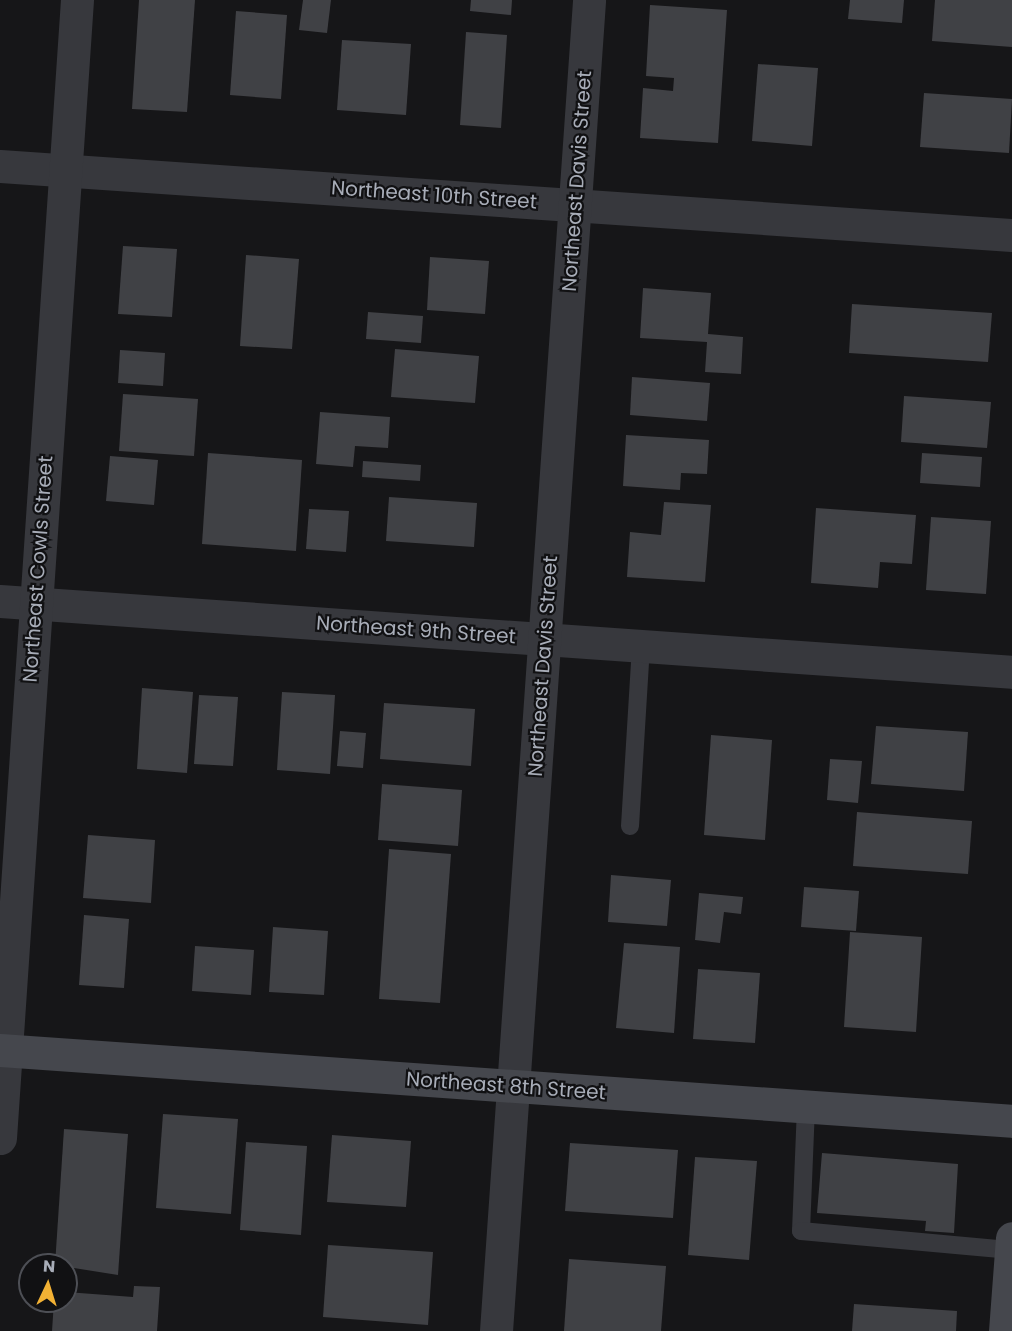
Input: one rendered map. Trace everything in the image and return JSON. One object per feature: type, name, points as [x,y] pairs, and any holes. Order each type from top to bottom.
[{"type":"street","name":"Northeast Cowls Street","points":[[0,1138],[3,1051],[77,0]]},
{"type":"street","name":"Northeast Davis Street","points":[[496,1331],[589,0]]},
{"type":"street","name":"Northeast 10th Street","points":[[0,166],[1012,235]]},
{"type":"street","name":"Northeast 9th Street","points":[[0,601],[1012,672]]},
{"type":"street","name":"Northeast 8th Street","points":[[3,1051],[1012,1120]]},
{"type":"street","points":[[1008,1313],[1012,1244]]},
{"type":"lane","points":[[630,826],[641,646]]},
{"type":"lane","points":[[806,1107],[801,1231],[1012,1244]]},
{"type":"building","points":[[139,0],[195,0],[187,112],[132,109]]},
{"type":"building","points":[[303,0],[331,0],[327,33],[299,30]]},
{"type":"building","points":[[471,0],[512,0],[511,15],[470,11]]},
{"type":"building","points":[[850,0],[904,0],[902,23],[848,19]]},
{"type":"building","points":[[935,0],[1012,0],[1012,47],[932,41]]},
{"type":"building","points":[[650,5],[727,10],[718,143],[640,138],[643,88],[673,91],[674,78],[646,76]]},
{"type":"building","points":[[236,11],[287,15],[281,99],[230,95]]},
{"type":"building","points":[[466,32],[507,35],[501,128],[460,125]]},
{"type":"building","points":[[342,40],[411,44],[406,115],[337,110]]},
{"type":"building","points":[[758,64],[818,68],[812,146],[752,141]]},
{"type":"building","points":[[924,93],[1012,99],[1009,153],[920,147]]},
{"type":"building","points":[[123,246],[177,249],[172,317],[118,314]]},
{"type":"building","points":[[246,255],[299,259],[292,349],[240,346]]},
{"type":"building","points":[[430,257],[489,261],[485,314],[427,310]]},
{"type":"building","points":[[643,288],[711,293],[708,334],[743,337],[741,374],[705,372],[707,342],[640,338]]},
{"type":"building","points":[[852,304],[992,313],[988,362],[849,353]]},
{"type":"building","points":[[368,312],[423,316],[421,343],[366,339]]},
{"type":"building","points":[[395,349],[479,356],[475,403],[391,397]]},
{"type":"building","points":[[120,350],[165,353],[163,386],[118,383]]},
{"type":"building","points":[[632,377],[710,383],[707,421],[630,415]]},
{"type":"building","points":[[123,394],[198,399],[194,456],[119,451]]},
{"type":"building","points":[[904,396],[991,402],[987,448],[901,442]]},
{"type":"building","points":[[320,412],[390,417],[388,448],[355,446],[353,467],[316,464]]},
{"type":"building","points":[[626,435],[709,440],[707,474],[681,473],[680,490],[623,486]]},
{"type":"building","points":[[208,453],[302,460],[296,551],[202,544]]},
{"type":"building","points":[[922,453],[982,457],[980,487],[920,483]]},
{"type":"building","points":[[110,456],[158,460],[154,505],[106,501]]},
{"type":"building","points":[[363,461],[421,465],[420,481],[362,477]]},
{"type":"building","points":[[389,497],[477,503],[474,547],[386,541]]},
{"type":"building","points":[[664,502],[711,505],[705,582],[627,577],[630,532],[661,535]]},
{"type":"building","points":[[816,508],[916,515],[912,564],[880,562],[878,588],[811,583]]},
{"type":"building","points":[[309,509],[349,511],[346,552],[306,549]]},
{"type":"building","points":[[931,517],[991,521],[986,594],[926,590]]},
{"type":"building","points":[[142,688],[193,692],[187,773],[137,769]]},
{"type":"building","points":[[282,692],[335,695],[330,774],[277,770]]},
{"type":"building","points":[[199,695],[238,697],[233,766],[194,764]]},
{"type":"building","points":[[384,703],[475,709],[471,766],[380,759]]},
{"type":"building","points":[[876,726],[968,732],[964,791],[871,784]]},
{"type":"building","points":[[340,731],[366,733],[363,768],[337,766]]},
{"type":"building","points":[[711,735],[772,740],[765,840],[704,835]]},
{"type":"building","points":[[830,759],[862,761],[858,803],[827,800]]},
{"type":"building","points":[[382,784],[462,790],[458,846],[378,840]]},
{"type":"building","points":[[857,812],[972,821],[968,874],[853,866]]},
{"type":"building","points":[[88,835],[155,840],[151,903],[83,898]]},
{"type":"building","points":[[389,849],[451,854],[440,1003],[379,999]]},
{"type":"building","points":[[611,875],[671,880],[667,926],[608,922]]},
{"type":"building","points":[[804,887],[859,891],[856,931],[801,927]]},
{"type":"building","points":[[699,893],[743,897],[741,914],[724,912],[720,943],[695,940]]},
{"type":"building","points":[[84,915],[129,919],[124,988],[79,985]]},
{"type":"building","points":[[273,927],[328,931],[324,995],[269,992]]},
{"type":"building","points":[[850,932],[922,937],[916,1032],[844,1027]]},
{"type":"building","points":[[624,943],[680,947],[674,1033],[616,1028]]},
{"type":"building","points":[[195,946],[254,950],[251,995],[192,991]]},
{"type":"building","points":[[698,969],[760,973],[755,1043],[693,1039]]},
{"type":"building","points":[[163,1114],[238,1119],[231,1214],[156,1208]]},
{"type":"building","points":[[64,1129],[128,1134],[118,1275],[78,1269],[78,1253],[56,1253]]},
{"type":"building","points":[[332,1135],[411,1141],[406,1207],[327,1202]]},
{"type":"building","points":[[246,1142],[307,1146],[301,1235],[240,1230]]},
{"type":"building","points":[[570,1143],[678,1150],[673,1218],[565,1211]]},
{"type":"building","points":[[822,1153],[958,1164],[954,1233],[925,1231],[926,1221],[817,1213]]},
{"type":"building","points":[[695,1157],[757,1161],[749,1260],[688,1255]]},
{"type":"building","points":[[328,1245],[433,1252],[428,1325],[323,1317]]},
{"type":"building","points":[[569,1259],[666,1266],[661,1331],[564,1331]]},
{"type":"building","points":[[134,1286],[160,1287],[157,1331],[52,1331],[53,1313],[78,1313],[78,1293],[133,1297]]},
{"type":"building","points":[[854,1304],[957,1311],[956,1331],[852,1331]]}]
